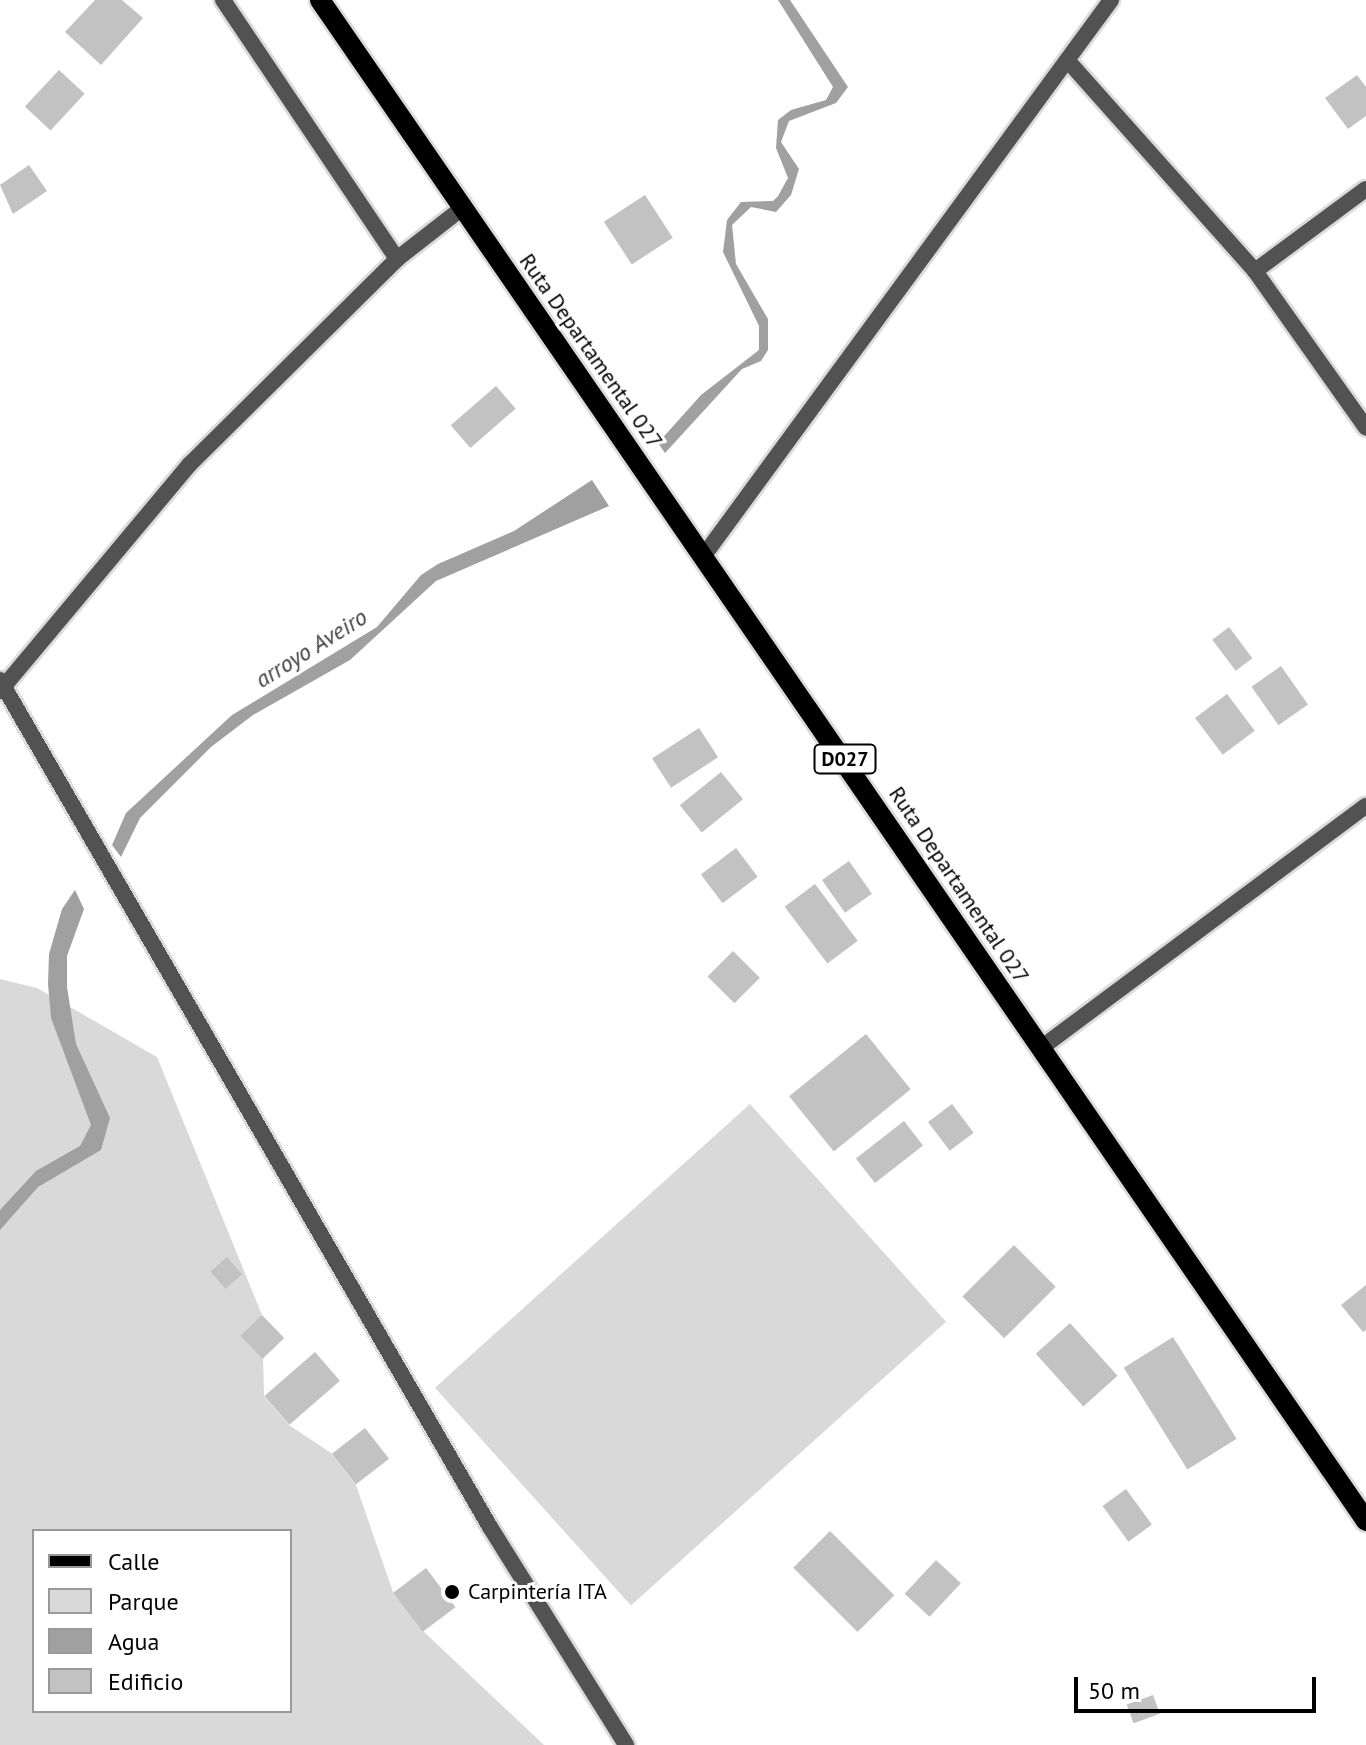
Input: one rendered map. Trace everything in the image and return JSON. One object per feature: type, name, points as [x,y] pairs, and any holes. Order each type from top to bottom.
[{"type":"main road","name":"Ruta Departamental 027","points":[[320,0],[461,209],[705,554],[1366,1521]]},
{"type":"street","points":[[223,0],[397,259]]},
{"type":"street","points":[[705,554],[1111,0]]},
{"type":"street","points":[[1068,61],[1255,271],[1366,428]]},
{"type":"street","points":[[1255,271],[1366,189]]},
{"type":"street","points":[[461,209],[397,259],[189,465],[1,686],[490,1527],[626,1745]]},
{"type":"street","points":[[1041,1048],[1366,806]]},
{"type":"green space","points":[[0,979],[37,988],[157,1057],[262,1315],[264,1396],[289,1425],[331,1453],[356,1485],[393,1592],[422,1630],[544,1745],[0,1745]]},
{"type":"green space","points":[[750,1104],[946,1322],[631,1605],[435,1388]]},
{"type":"water","points":[[778,0],[790,0],[848,87],[836,103],[789,121],[781,142],[799,169],[791,195],[776,212],[751,207],[732,225],[736,264],[768,319],[768,350],[761,361],[742,369],[665,453],[658,443],[701,395],[759,350],[759,326],[723,252],[727,220],[741,202],[773,201],[778,196],[788,178],[776,148],[778,120],[791,110],[826,100],[833,87]]},
{"type":"water","points":[[592,480],[609,506],[436,581],[350,660],[253,715],[211,747],[140,818],[121,857],[112,845],[126,813],[232,715],[377,627],[421,575],[438,564],[514,531]]},
{"type":"water","points":[[75,890],[84,909],[67,956],[67,987],[76,1044],[110,1118],[101,1150],[38,1187],[0,1230],[0,1210],[36,1171],[80,1146],[91,1125],[51,1018],[48,984],[49,954],[62,909]]},
{"type":"building","points":[[95,0],[122,0],[143,18],[101,65],[65,32]]},
{"type":"building","points":[[59,70],[85,94],[50,130],[25,107]]},
{"type":"building","points":[[1357,75],[1366,87],[1366,116],[1348,129],[1325,98]]},
{"type":"building","points":[[29,165],[47,191],[13,214],[0,185]]},
{"type":"building","points":[[645,195],[673,238],[632,264],[604,222]]},
{"type":"building","points":[[496,386],[516,409],[470,448],[451,425]]},
{"type":"building","points":[[1229,627],[1252,658],[1236,671],[1212,640]]},
{"type":"building","points":[[1281,666],[1308,705],[1278,725],[1252,687]]},
{"type":"building","points":[[1227,694],[1255,731],[1223,755],[1195,718]]},
{"type":"building","points":[[699,728],[718,757],[671,788],[652,758]]},
{"type":"building","points":[[721,772],[743,799],[702,833],[680,805]]},
{"type":"building","points":[[736,848],[758,877],[723,903],[701,874]]},
{"type":"building","points":[[849,861],[872,894],[845,913],[822,880]]},
{"type":"building","points":[[815,884],[858,941],[827,964],[785,907]]},
{"type":"building","points":[[733,951],[760,978],[734,1003],[708,976]]},
{"type":"building","points":[[866,1034],[911,1089],[834,1151],[789,1096]]},
{"type":"building","points":[[952,1104],[974,1133],[950,1151],[928,1122]]},
{"type":"building","points":[[904,1121],[923,1145],[875,1183],[856,1159]]},
{"type":"building","points":[[1014,1245],[1056,1287],[1004,1338],[962,1297]]},
{"type":"building","points":[[227,1257],[242,1274],[225,1289],[210,1271]]},
{"type":"building","points":[[1366,1285],[1366,1330],[1363,1332],[1341,1305]]},
{"type":"building","points":[[262,1315],[284,1338],[263,1359],[240,1336]]},
{"type":"building","points":[[1070,1323],[1118,1376],[1083,1407],[1036,1354]]},
{"type":"building","points":[[1173,1337],[1237,1439],[1187,1470],[1124,1368]]},
{"type":"building","points":[[315,1352],[340,1381],[289,1425],[264,1396]]},
{"type":"building","points":[[365,1428],[389,1459],[356,1485],[332,1454]]},
{"type":"building","points":[[1126,1489],[1152,1525],[1128,1542],[1103,1506]]},
{"type":"building","points":[[830,1531],[894,1595],[858,1632],[793,1568]]},
{"type":"building","points":[[936,1560],[961,1583],[929,1617],[905,1594]]},
{"type":"building","points":[[426,1568],[455,1607],[423,1632],[393,1593]]},
{"type":"building","points":[[1153,1695],[1160,1714],[1134,1723],[1127,1705]]},
{"type":"place","name":"Carpintería ITA","points":[[452,1592]]},
{"type":"water label","name":"arroyo Aveiro","points":[[311,648]]}]
